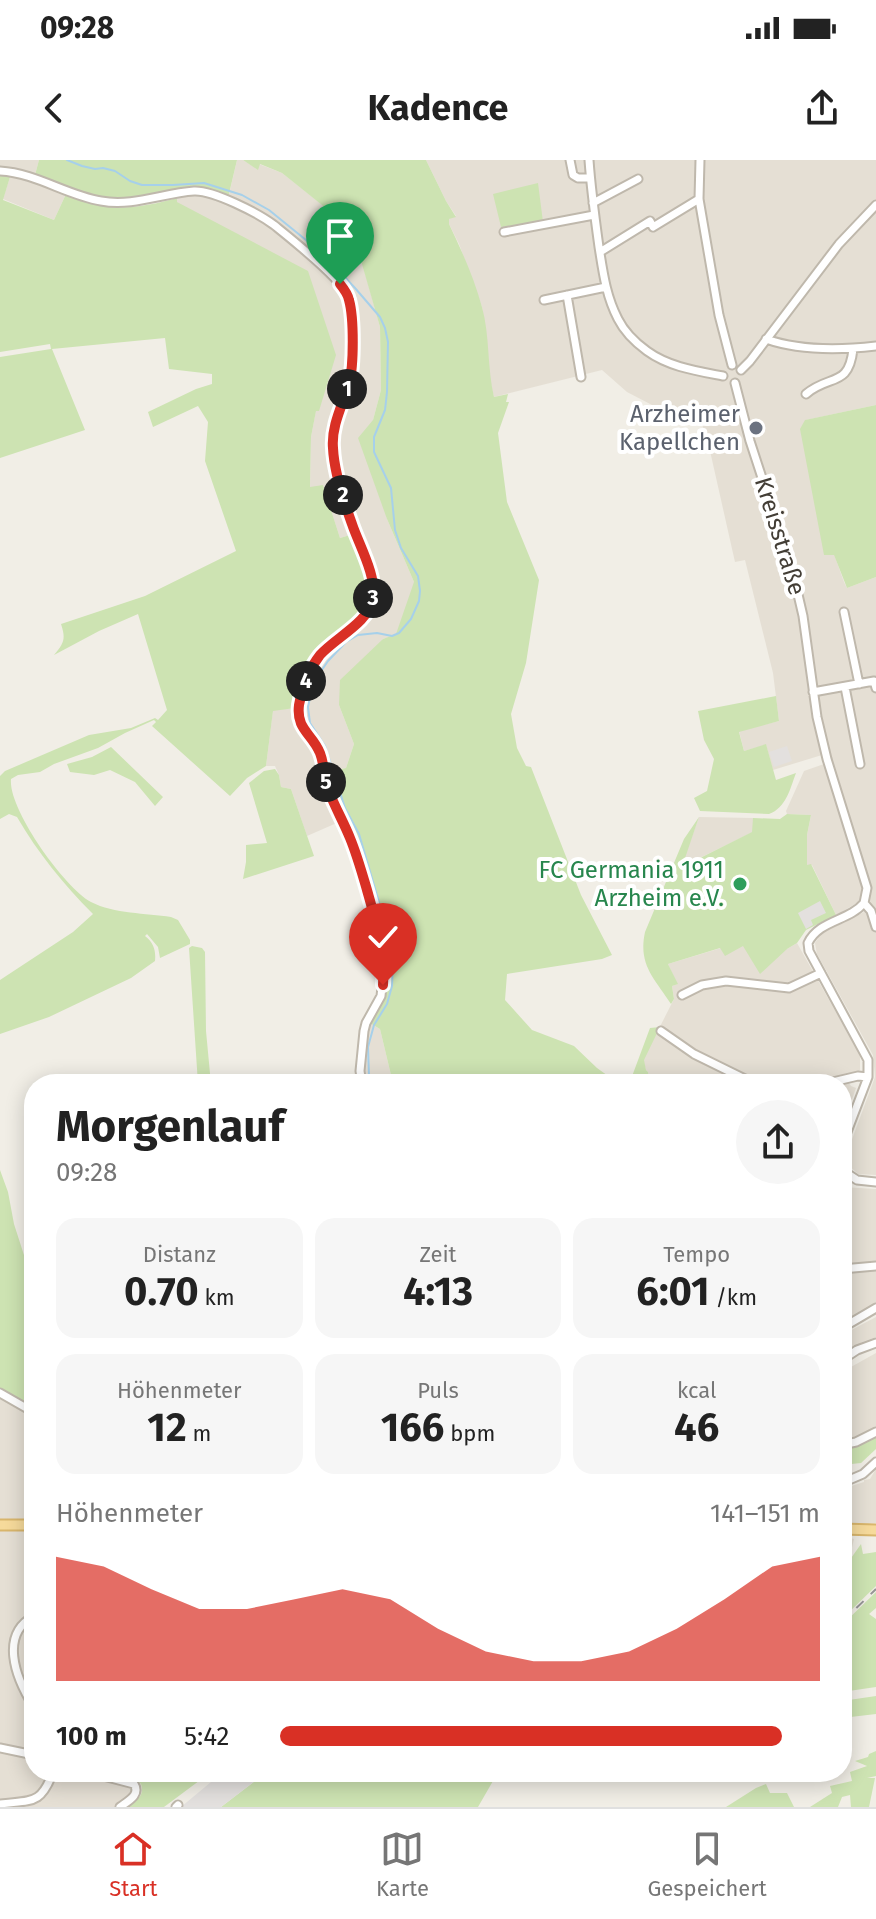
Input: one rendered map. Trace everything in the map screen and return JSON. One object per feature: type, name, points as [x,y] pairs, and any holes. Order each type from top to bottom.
[{"type":"main road","points":[[0,1525],[24,1525]]},
{"type":"main road","points":[[852,1529],[876,1530]]},
{"type":"street","points":[[570,160],[573,175],[590,178]]},
{"type":"street","points":[[700,160],[699,199],[714,290],[732,365]]},
{"type":"street","points":[[592,161],[590,178],[600,252],[606,287],[619,321],[647,351],[679,367],[723,376]]},
{"type":"street","points":[[0,171],[33,177],[86,198],[109,203],[137,202],[192,191],[212,194],[274,225],[337,280],[348,296],[353,365],[332,444],[348,512],[367,562],[374,596],[365,615],[316,661],[305,683],[299,714],[303,729],[320,754],[328,789],[353,847],[379,930],[383,978],[381,996],[366,1023],[360,1060],[361,1074]]},
{"type":"street","points":[[593,203],[638,179]]},
{"type":"street","points":[[600,252],[650,221],[653,227],[699,199]]},
{"type":"street","points":[[741,370],[732,365],[725,368],[723,376],[726,381],[735,383],[741,378],[741,370],[839,244],[876,205]]},
{"type":"street","points":[[504,232],[594,215]]},
{"type":"street","points":[[544,300],[606,287]]},
{"type":"street","points":[[567,295],[581,377]]},
{"type":"street","points":[[766,339],[777,343],[853,349],[876,346]]},
{"type":"street","points":[[806,394],[848,371],[853,349]]},
{"type":"street","name":"Kreisstraße","points":[[735,383],[750,441],[797,587],[827,759],[867,888],[864,903]]},
{"type":"street","points":[[844,612],[859,684]]},
{"type":"street","points":[[813,692],[874,681],[876,688]]},
{"type":"street","points":[[845,687],[860,764]]},
{"type":"street","points":[[852,1119],[868,1077],[868,1060],[809,951],[809,940],[816,931],[854,912],[864,903],[871,911],[876,927]]},
{"type":"street","points":[[682,995],[702,985],[734,981],[784,989],[821,973]]},
{"type":"street","points":[[661,1031],[694,1054],[735,1074]]},
{"type":"street","points":[[852,1077],[868,1077]]},
{"type":"street","points":[[852,1178],[876,1182]]},
{"type":"street","points":[[852,1268],[876,1266]]},
{"type":"street","points":[[852,1322],[876,1308]]},
{"type":"street","points":[[852,1353],[876,1343]]},
{"type":"street","points":[[0,1393],[24,1407]]},
{"type":"street","points":[[852,1443],[876,1432]]},
{"type":"street","points":[[852,1479],[863,1474],[876,1462]]},
{"type":"street","points":[[24,1621],[8,1635],[5,1647],[7,1658],[24,1690]]},
{"type":"street","points":[[0,1748],[24,1753]]},
{"type":"street","points":[[0,1804],[37,1798],[49,1782]]},
{"type":"street","points":[[120,1807],[136,1795],[137,1787],[130,1782]]},
{"type":"shaded area","points":[[0,160],[39,160],[35,175],[0,169]]},
{"type":"shaded area","points":[[237,160],[243,160],[257,169],[259,164],[282,173],[353,229],[380,327],[381,390],[373,420],[387,519],[414,582],[414,600],[396,635],[383,639],[339,705],[354,744],[346,768],[327,772],[301,714],[306,685],[318,662],[366,621],[360,614],[364,610],[350,535],[340,538],[323,486],[310,488],[311,437],[316,410],[177,202],[177,198],[198,195],[227,203]]},
{"type":"shaded area","points":[[426,160],[876,160],[876,405],[806,420],[834,554],[844,582],[847,588],[876,577],[876,1175],[858,1174],[852,1168],[852,1139],[875,1077],[873,1055],[817,954],[815,943],[821,934],[864,912],[857,903],[836,915],[812,865],[807,865],[811,815],[787,814],[786,811],[804,771],[824,764],[822,755],[773,770],[766,745],[744,751],[739,731],[779,721],[773,673],[745,560],[735,562],[700,418],[652,405],[627,392],[602,370],[494,397],[482,307],[449,224],[448,219],[456,216]]},
{"type":"shaded area","points":[[10,177],[66,194],[54,220],[3,199]]},
{"type":"shaded area","points":[[295,708],[299,731],[320,766],[324,789],[339,822],[307,836],[291,789],[281,787],[275,766],[266,766],[273,710]]},
{"type":"shaded area","points":[[787,746],[792,761],[774,767],[769,752]]},
{"type":"shaded area","points":[[699,817],[753,818],[753,832],[681,867]]},
{"type":"shaded area","points":[[820,901],[826,913],[811,920],[813,925],[806,929],[798,913]]},
{"type":"shaded area","points":[[797,943],[860,1055],[860,1070],[856,1074],[648,1074],[643,1060],[674,999],[672,986],[677,984],[668,964],[721,948],[787,949]]},
{"type":"shaded area","points":[[368,1022],[380,1029],[391,1074],[363,1074]]},
{"type":"shaded area","points":[[852,1188],[876,1189],[876,1303],[852,1316]]},
{"type":"shaded area","points":[[876,1317],[876,1337],[852,1349],[852,1330]]},
{"type":"shaded area","points":[[876,1353],[876,1431],[852,1441],[852,1366]]},
{"type":"shaded area","points":[[0,1393],[24,1405],[24,1782],[139,1782],[142,1792],[127,1807],[0,1807]]},
{"type":"shaded area","points":[[876,1469],[876,1523],[852,1526],[852,1486],[870,1479]]},
{"type":"shaded area","points":[[211,1782],[254,1782],[221,1807],[181,1807]]},
{"type":"green space","points":[[39,160],[237,160],[228,198],[198,187],[130,199],[106,199],[35,175]]},
{"type":"green space","points":[[243,160],[426,160],[456,217],[449,219],[449,224],[482,307],[494,397],[508,394],[506,402],[509,402],[498,433],[507,502],[539,580],[526,663],[511,714],[517,748],[526,766],[531,767],[581,895],[612,955],[507,974],[505,1000],[532,1030],[574,1046],[605,1074],[391,1074],[380,1029],[368,1022],[385,990],[388,971],[385,946],[359,855],[332,792],[327,772],[346,768],[354,744],[339,705],[340,680],[383,639],[396,634],[414,582],[358,438],[373,420],[381,390],[380,327],[352,229],[282,173],[260,164],[258,170]]},
{"type":"green space","points":[[0,174],[10,177],[3,200],[54,220],[66,194],[107,207],[148,205],[177,198],[177,202],[308,271],[336,355],[319,411],[316,411],[311,437],[310,487],[323,485],[340,538],[350,535],[363,562],[369,592],[364,610],[313,660],[302,682],[295,708],[273,711],[266,766],[247,778],[230,796],[152,726],[156,722],[154,720],[40,772],[11,779],[18,809],[28,827],[53,864],[80,894],[110,909],[178,920],[190,944],[160,958],[158,947],[147,934],[145,936],[154,947],[155,961],[131,978],[49,1017],[0,1034],[0,980],[73,932],[93,914],[52,868],[17,817],[9,814],[0,819],[0,776],[5,771],[89,735],[131,728],[155,718],[158,720],[167,710],[138,614],[54,655],[63,641],[61,624],[145,596],[236,551],[205,461],[208,422],[198,406],[153,427],[148,412],[212,384],[212,374],[169,369],[165,338],[52,349],[85,430],[0,458],[0,357],[51,349],[50,344],[0,352]]},
{"type":"green space","points":[[538,183],[543,222],[501,227],[493,194]]},
{"type":"green space","points":[[876,405],[876,577],[847,588],[834,555],[824,555],[800,429],[805,420]]},
{"type":"green space","points":[[776,696],[779,721],[739,732],[744,751],[766,744],[776,780],[796,773],[783,803],[769,814],[700,811],[694,798],[707,791],[714,759],[704,740],[698,711]]},
{"type":"green space","points":[[111,747],[163,797],[155,806],[135,782],[110,770],[94,775],[70,772],[67,764],[92,757]]},
{"type":"green space","points":[[275,769],[281,787],[291,789],[314,856],[243,879],[246,845],[267,843],[249,783],[264,771]]},
{"type":"green space","points":[[787,814],[811,815],[807,865],[811,864],[836,915],[806,930],[797,943],[760,974],[743,946],[725,956],[720,948],[668,964],[678,984],[672,986],[674,999],[671,1004],[649,971],[643,944],[645,932],[684,839],[699,817],[682,867],[752,832],[753,818],[780,819]]},
{"type":"green space","points":[[189,948],[202,948],[205,952],[210,1074],[197,1074]]},
{"type":"green space","points":[[660,1027],[644,1060],[648,1072],[633,1074],[650,1028]]},
{"type":"green space","points":[[0,1170],[24,1255],[24,1403],[0,1388]]},
{"type":"green space","points":[[876,1436],[876,1449],[861,1463],[852,1464],[852,1446]]},
{"type":"green space","points":[[861,1544],[863,1554],[876,1552],[876,1586],[852,1609],[852,1557]]},
{"type":"green space","points":[[876,1592],[876,1608],[869,1614],[876,1619],[876,1687],[852,1691],[852,1615]]},
{"type":"green space","points":[[876,1696],[876,1714],[852,1717],[852,1700]]},
{"type":"green space","points":[[876,1751],[876,1776],[867,1778],[875,1778],[869,1807],[851,1807],[850,1795],[842,1797],[838,1807],[810,1807],[832,1793],[830,1786],[852,1782],[852,1771],[867,1766],[855,1761]]},
{"type":"green space","points":[[139,1782],[198,1782],[164,1807],[127,1807],[141,1795]]},
{"type":"green space","points":[[254,1782],[492,1782],[478,1807],[221,1807]]},
{"type":"green space","points":[[766,1784],[770,1793],[787,1793],[794,1807],[726,1807],[756,1788]]},
{"type":"waterway","points":[[67,160],[95,169],[115,171],[142,185],[204,183],[242,195],[269,210],[322,253],[380,317],[385,328],[388,342],[387,392],[385,410],[374,437],[374,452],[391,488],[395,530],[401,548],[418,576],[419,601],[411,619],[399,633],[392,636],[377,633],[358,635],[346,642],[315,680],[308,707],[310,723],[325,746],[345,808],[359,834],[393,959],[392,986],[387,1004],[374,1025],[368,1047],[369,1074]]},
{"type":"railway","points":[[852,1612],[876,1589]]},
{"type":"place","name":"Arzheimer Kapellchen","points":[[756,428]]},
{"type":"place","name":"FC Germania 1911 Arzheim e.V.","points":[[740,884]]},
{"type":"route","points":[[340,284],[350,305],[353,365],[332,444],[348,512],[367,562],[374,596],[365,615],[316,661],[305,683],[299,714],[303,729],[320,754],[328,789],[357,859],[379,930],[383,985]]}]
